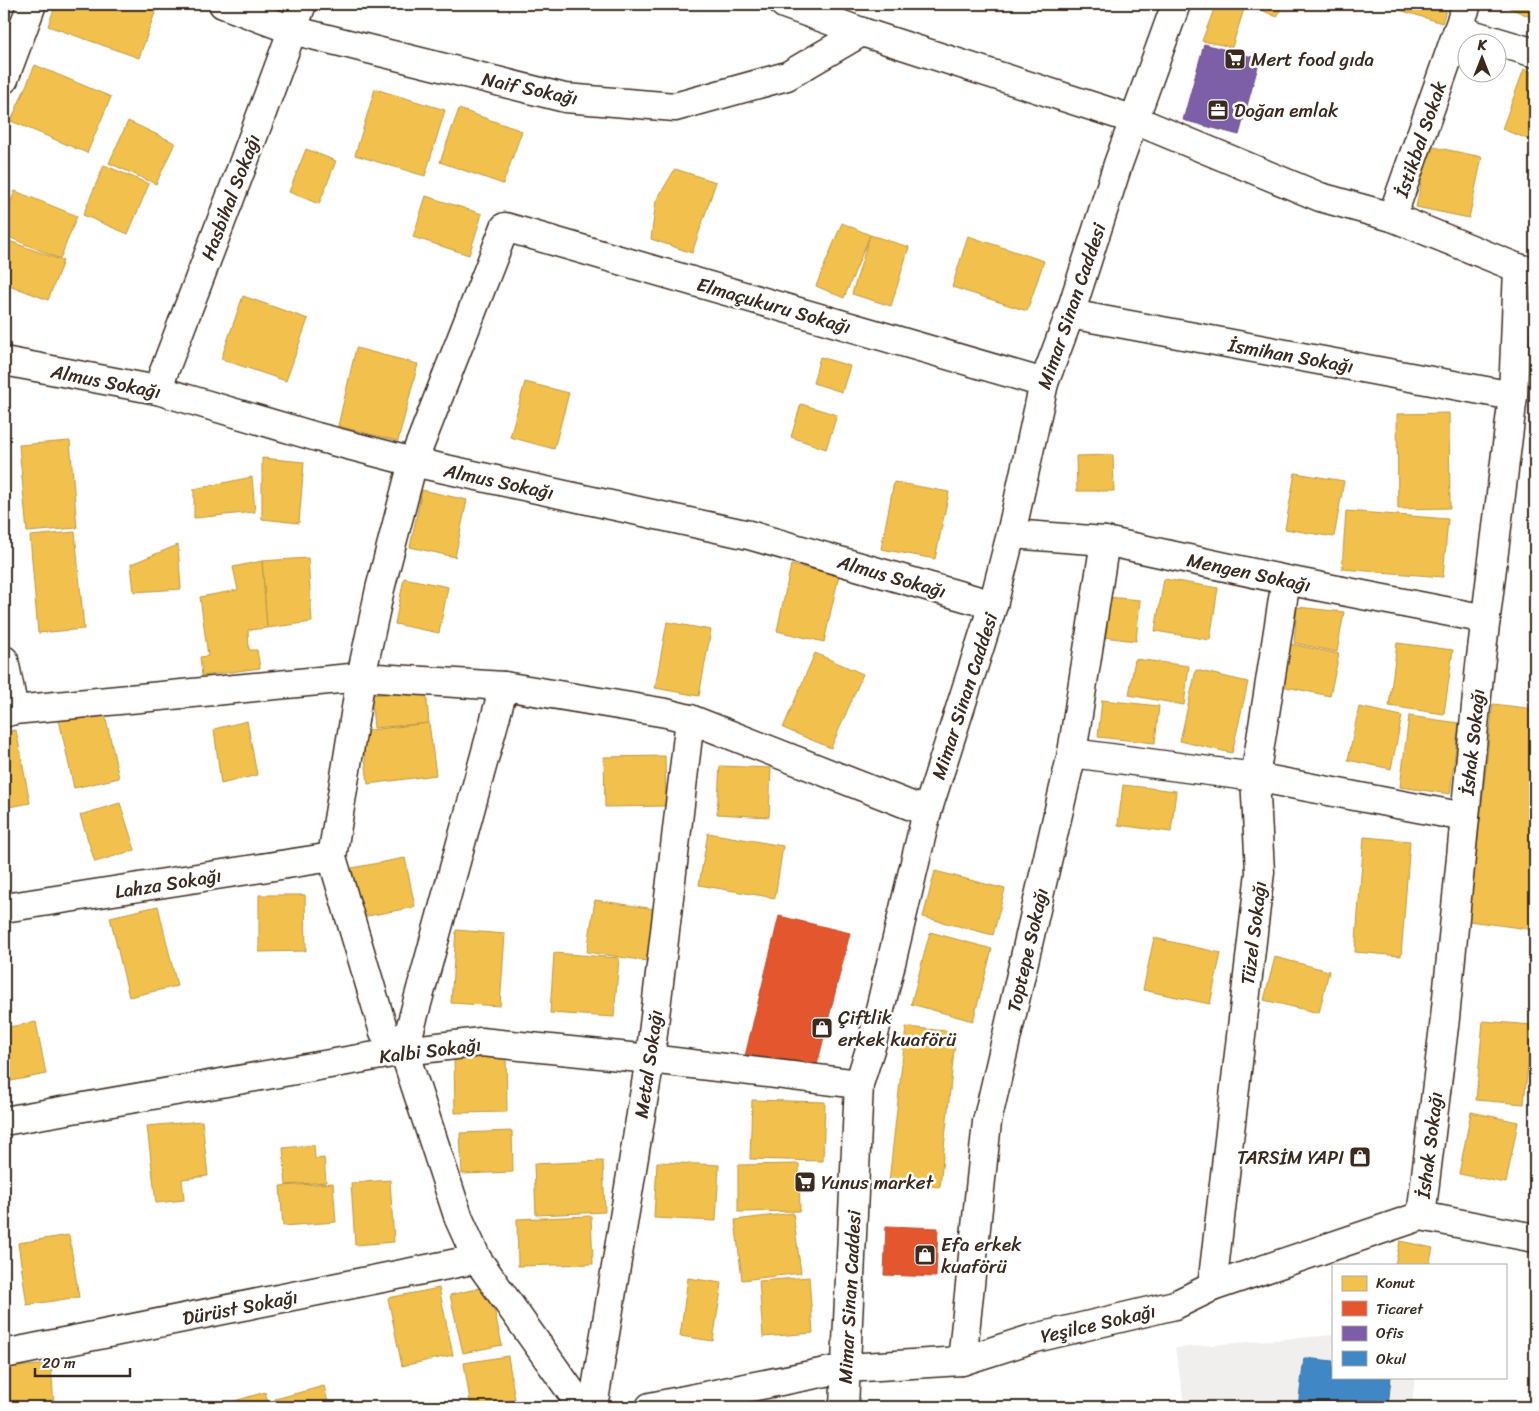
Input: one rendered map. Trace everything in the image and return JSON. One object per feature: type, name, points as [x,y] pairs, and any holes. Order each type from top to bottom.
[{"type":"street","points":[[4,78],[32,4]]},
{"type":"street","name":"Naif Sokağı","points":[[223,4],[292,30],[565,98],[675,107],[787,76],[862,32]]},
{"type":"street","name":"Hasbihal Sokağı","points":[[158,390],[302,4]]},
{"type":"street","points":[[784,4],[862,32],[1135,120],[1320,197],[1392,217],[1526,270]]},
{"type":"street","name":"Mimar Sinan Caddesi","points":[[844,1407],[859,1084],[872,1043],[927,812],[993,605],[1011,534],[1044,383],[1070,314],[1118,164],[1176,4]]},
{"type":"street","name":"İstikbal Sokak","points":[[1392,217],[1467,4]]},
{"type":"street","points":[[1458,30],[1535,53]]},
{"type":"street","name":"Elmaçukuru Sokağı","points":[[413,462],[505,227],[1044,383]]},
{"type":"street","name":"İshak Sokağı","points":[[1420,1216],[1445,1018],[1486,619],[1526,270]]},
{"type":"street","name":"İsmihan Sokağı","points":[[1070,314],[1513,396]]},
{"type":"street","name":"Almus Sokağı","points":[[4,361],[158,390],[318,437],[413,462],[749,535],[993,605]]},
{"type":"street","points":[[413,462],[380,589],[361,677],[332,857],[384,1032],[404,1051],[459,1219],[477,1259],[582,1407]]},
{"type":"street","name":"Mengen Sokağı","points":[[1011,534],[1104,541],[1286,580],[1486,619]]},
{"type":"street","name":"Toptepe Sokağı","points":[[962,1361],[988,1122],[1072,753],[1104,541]]},
{"type":"street","name":"Tüzel Sokağı","points":[[1212,1287],[1260,872],[1254,777],[1286,580]]},
{"type":"street","points":[[4,660],[9,712],[361,677],[504,686],[666,713],[690,719],[927,812]]},
{"type":"street","points":[[404,1051],[504,686]]},
{"type":"street","name":"Metal Sokağı","points":[[593,1407],[650,1059],[690,719]]},
{"type":"street","points":[[1072,753],[1254,777],[1465,817]]},
{"type":"street","name":"Lahza Sokağı","points":[[4,908],[332,857]]},
{"type":"street","name":"Kalbi Sokağı","points":[[4,1121],[404,1051],[481,1042],[650,1059],[859,1084]]},
{"type":"street","name":"Yeşilce Sokağı","points":[[650,1407],[846,1368],[962,1361],[1031,1339],[1175,1305],[1212,1287],[1420,1216],[1535,1238]]},
{"type":"street","name":"Dürüst Sokağı","points":[[4,1354],[477,1259]]},
{"type":"shaded area","points":[[1332,1335],[1332,1378],[1415,1378],[1412,1407],[1185,1407],[1175,1348]]},
{"type":"building: Konut","points":[[56,4],[158,4],[139,58],[48,26]]},
{"type":"building: Konut","points":[[1216,4],[1227,4],[1244,9],[1232,47],[1202,41]]},
{"type":"building: Konut","points":[[1248,4],[1283,4],[1277,17]]},
{"type":"building: Konut","points":[[1394,4],[1448,4],[1442,23],[1393,8]]},
{"type":"building: Konut","points":[[1501,4],[1535,4],[1535,19]]},
{"type":"building: Konut","points":[[35,65],[111,97],[87,153],[11,121]]},
{"type":"building: Konut","points":[[1524,69],[1535,73],[1535,142],[1502,129]]},
{"type":"building: Konut","points":[[375,89],[445,110],[425,176],[355,155]]},
{"type":"building: Konut","points":[[459,109],[522,131],[503,184],[440,162]]},
{"type":"building: Konut","points":[[128,121],[175,143],[156,184],[109,163]]},
{"type":"building: Konut","points":[[1429,146],[1482,157],[1469,218],[1416,207]]},
{"type":"building: Konut","points":[[306,149],[336,161],[319,204],[289,192]]},
{"type":"building: Konut","points":[[104,165],[149,184],[128,234],[83,215]]},
{"type":"building: Konut","points":[[675,169],[716,182],[692,253],[651,239],[656,201]]},
{"type":"building: Konut","points":[[15,191],[77,216],[60,259],[4,235],[4,219]]},
{"type":"building: Konut","points":[[426,196],[482,214],[469,255],[413,237]]},
{"type":"building: Konut","points":[[842,223],[870,235],[844,298],[816,286]]},
{"type":"building: Konut","points":[[870,235],[909,247],[891,306],[852,294]]},
{"type":"building: Konut","points":[[968,236],[1044,261],[1027,311],[952,287]]},
{"type":"building: Konut","points":[[4,239],[63,261],[48,300],[4,283]]},
{"type":"building: Konut","points":[[243,296],[308,319],[286,381],[221,359]]},
{"type":"building: Konut","points":[[356,348],[418,364],[398,441],[338,426]]},
{"type":"building: Konut","points":[[820,357],[850,366],[842,392],[813,383]]},
{"type":"building: Konut","points":[[525,382],[569,393],[554,449],[510,437]]},
{"type":"building: Konut","points":[[801,404],[837,415],[826,449],[791,437]]},
{"type":"building: Konut","points":[[1449,413],[1450,508],[1398,509],[1397,414]]},
{"type":"building: Konut","points":[[70,441],[77,528],[27,532],[19,445]]},
{"type":"building: Konut","points":[[1113,455],[1114,491],[1077,491],[1076,456]]},
{"type":"building: Konut","points":[[262,458],[304,462],[299,523],[262,519]]},
{"type":"building: Konut","points":[[1295,473],[1344,481],[1334,537],[1285,529]]},
{"type":"building: Konut","points":[[252,477],[255,512],[194,518],[194,489]]},
{"type":"building: Konut","points":[[894,482],[949,492],[935,559],[881,549]]},
{"type":"building: Konut","points":[[422,490],[467,500],[455,557],[410,547]]},
{"type":"building: Konut","points":[[1346,511],[1448,519],[1443,577],[1342,569]]},
{"type":"building: Konut","points":[[75,532],[84,629],[38,633],[30,536]]},
{"type":"building: Konut","points":[[178,545],[181,589],[134,592],[131,564]]},
{"type":"building: Konut","points":[[308,558],[312,622],[267,628],[262,561]]},
{"type":"building: Konut","points":[[262,561],[267,628],[248,630],[249,650],[257,650],[260,668],[202,676],[200,657],[208,656],[200,597],[238,590],[233,567]]},
{"type":"building: Konut","points":[[791,565],[839,575],[824,642],[777,631]]},
{"type":"building: Konut","points":[[404,578],[448,587],[439,633],[395,624]]},
{"type":"building: Konut","points":[[1164,579],[1218,588],[1210,640],[1155,631]]},
{"type":"building: Konut","points":[[1107,597],[1140,600],[1136,641],[1103,637]]},
{"type":"building: Konut","points":[[1297,607],[1344,612],[1337,652],[1294,643]]},
{"type":"building: Konut","points":[[667,622],[711,630],[699,696],[655,688]]},
{"type":"building: Konut","points":[[1286,643],[1339,654],[1330,696],[1277,685]]},
{"type":"building: Konut","points":[[1397,643],[1453,650],[1444,714],[1389,706]]},
{"type":"building: Konut","points":[[815,653],[863,674],[831,748],[783,728]]},
{"type":"building: Konut","points":[[1135,659],[1189,666],[1184,705],[1129,695]]},
{"type":"building: Konut","points":[[1196,670],[1248,682],[1232,753],[1180,741]]},
{"type":"building: Konut","points":[[426,690],[429,723],[374,728],[371,695]]},
{"type":"building: Konut","points":[[1102,700],[1159,706],[1155,743],[1098,737]]},
{"type":"building: Konut","points":[[1493,704],[1535,709],[1535,930],[1469,921]]},
{"type":"building: Konut","points":[[103,705],[119,778],[74,788],[58,715]]},
{"type":"building: Konut","points":[[1359,707],[1402,716],[1391,769],[1348,760]]},
{"type":"building: Konut","points":[[1409,716],[1459,723],[1450,794],[1400,787]]},
{"type":"building: Konut","points":[[247,721],[257,775],[221,784],[214,729]]},
{"type":"building: Konut","points":[[429,723],[436,775],[368,784],[362,731]]},
{"type":"building: Konut","points":[[16,730],[30,803],[4,808],[4,732]]},
{"type":"building: Konut","points":[[665,756],[666,806],[605,807],[604,757]]},
{"type":"building: Konut","points":[[720,766],[771,768],[769,817],[717,814]]},
{"type":"building: Konut","points":[[1123,785],[1176,791],[1171,832],[1118,825]]},
{"type":"building: Konut","points":[[120,803],[135,850],[95,862],[80,815]]},
{"type":"building: Konut","points":[[708,833],[783,846],[775,898],[699,885]]},
{"type":"building: Konut","points":[[1364,837],[1410,841],[1401,956],[1355,952]]},
{"type":"building: Konut","points":[[405,858],[415,907],[362,917],[352,868]]},
{"type":"building: Konut","points":[[935,871],[1005,889],[993,935],[923,917]]},
{"type":"building: Konut","points":[[259,895],[305,895],[306,951],[259,952]]},
{"type":"building: Konut","points":[[595,900],[655,909],[647,961],[587,952]]},
{"type":"building: Konut","points":[[158,906],[177,986],[129,997],[110,917]]},
{"type":"building: Konut","points":[[456,930],[505,934],[500,1006],[451,1003]]},
{"type":"building: Konut","points":[[930,932],[992,949],[973,1021],[911,1004]]},
{"type":"building: Konut","points":[[1154,938],[1221,953],[1210,1004],[1143,990]]},
{"type":"building: Konut","points":[[554,953],[619,958],[614,1017],[550,1013]]},
{"type":"building: Konut","points":[[1275,957],[1329,971],[1319,1013],[1264,1000]]},
{"type":"building: Konut","points":[[1483,1021],[1532,1025],[1524,1104],[1476,1100]]},
{"type":"building: Konut","points":[[36,1022],[46,1074],[6,1082],[4,1071],[4,1028]]},
{"type":"building: Konut","points":[[906,1027],[956,1032],[940,1187],[889,1182]]},
{"type":"building: Konut","points":[[506,1056],[507,1112],[455,1113],[454,1057]]},
{"type":"building: Konut","points":[[752,1100],[825,1102],[823,1161],[750,1159]]},
{"type":"building: Konut","points":[[1471,1112],[1518,1122],[1506,1183],[1459,1174]]},
{"type":"building: Konut","points":[[202,1121],[208,1176],[182,1179],[184,1200],[156,1203],[147,1126]]},
{"type":"building: Konut","points":[[512,1131],[513,1172],[462,1174],[460,1133]]},
{"type":"building: Konut","points":[[314,1145],[315,1159],[324,1158],[326,1182],[286,1185],[283,1148]]},
{"type":"building: Konut","points":[[603,1161],[605,1212],[536,1215],[534,1164]]},
{"type":"building: Konut","points":[[657,1162],[719,1165],[716,1221],[654,1218]]},
{"type":"building: Konut","points":[[799,1164],[800,1211],[738,1212],[738,1165]]},
{"type":"building: Konut","points":[[390,1180],[394,1242],[355,1245],[351,1183]]},
{"type":"building: Konut","points":[[333,1183],[336,1222],[283,1226],[280,1186]]},
{"type":"building: Konut","points":[[793,1213],[801,1273],[742,1280],[735,1220]]},
{"type":"building: Konut","points":[[591,1216],[593,1264],[518,1266],[517,1219]]},
{"type":"building: Konut","points":[[69,1235],[79,1297],[27,1305],[18,1243]]},
{"type":"building: Konut","points":[[1400,1241],[1433,1248],[1429,1264],[1395,1264]]},
{"type":"building: Konut","points":[[809,1277],[813,1333],[763,1337],[759,1281]]},
{"type":"building: Konut","points":[[688,1278],[722,1283],[713,1341],[680,1336]]},
{"type":"building: Konut","points":[[489,1286],[502,1345],[463,1353],[450,1295]]},
{"type":"building: Konut","points":[[439,1288],[453,1355],[402,1366],[388,1298]]},
{"type":"building: Konut","points":[[508,1356],[515,1400],[471,1407],[464,1363]]},
{"type":"building: Konut","points":[[51,1364],[54,1406],[5,1407],[4,1368]]},
{"type":"building: Konut","points":[[324,1386],[329,1407],[277,1407],[275,1399]]},
{"type":"building: Konut","points":[[265,1392],[269,1406],[215,1407]]},
{"type":"building: Konut","points":[[793,1404],[793,1407],[744,1407],[744,1405]]},
{"type":"building: Ticaret","points":[[779,916],[850,933],[815,1073],[745,1056]]},
{"type":"building: Ticaret","points":[[886,1226],[938,1228],[936,1277],[884,1275]]},
{"type":"building: Ofis","points":[[1204,44],[1260,59],[1239,135],[1183,120]]},
{"type":"building: Okul","points":[[1304,1358],[1332,1361],[1332,1378],[1391,1378],[1388,1407],[1298,1407]]},
{"type":"place","name":"Mert food gıda","points":[[1235,59]]},
{"type":"place","name":"Doğan emlak","points":[[1218,110]]},
{"type":"place","name":"Çiftlik erkek kuaförü","points":[[822,1028]]},
{"type":"place","name":"TARSİM YAPI","points":[[1360,1157]]},
{"type":"place","name":"Yunus market","points":[[805,1182]]},
{"type":"place","name":"Efa erkek kuaförü","points":[[925,1255]]}]
